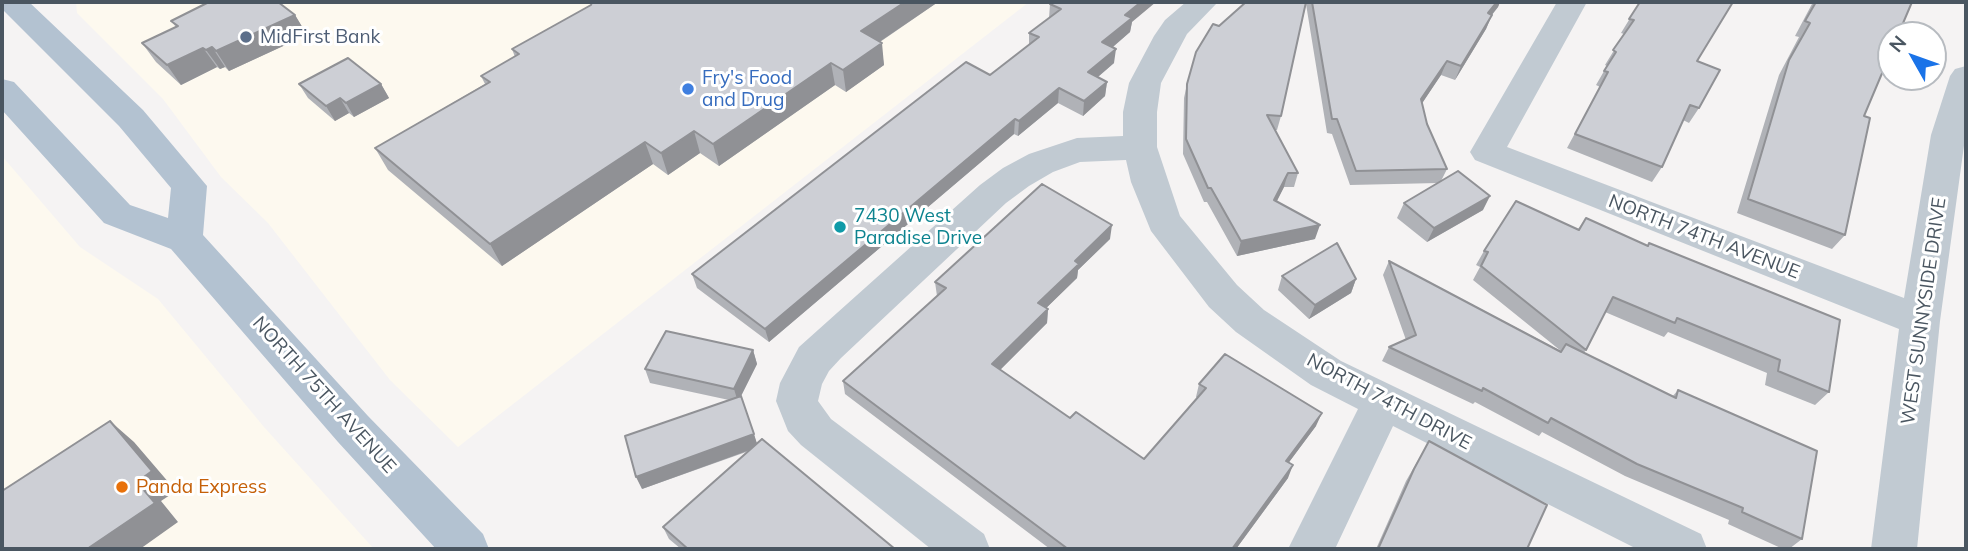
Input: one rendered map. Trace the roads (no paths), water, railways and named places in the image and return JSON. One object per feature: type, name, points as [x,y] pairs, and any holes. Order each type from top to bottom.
[{"type":"main road","points":[[12,2],[131,118],[189,186],[184,239]]},
{"type":"main road","name":"NORTH 75TH AVENUE","points":[[2,90],[117,214],[184,239],[353,429],[466,549]]},
{"type":"street","name":"NORTH 74TH DRIVE","points":[[1203,2],[1176,27],[1145,83],[1140,112],[1140,147],[1149,182],[1164,221],[1223,296],[1250,321],[1326,373],[1684,549]]},
{"type":"street","name":"NORTH 74TH AVENUE","points":[[1572,2],[1487,152],[1920,321]]},
{"type":"street","name":"WEST SUNNYSIDE DRIVE","points":[[1894,549],[1920,321],[1948,135],[1966,76]]},
{"type":"street","points":[[967,549],[816,432],[803,418],[797,401],[801,383],[814,359],[993,194],[1041,163],[1077,150],[1140,147]]},
{"type":"street","points":[[1311,549],[1383,402]]},
{"type":"place","name":"MidFirst Bank","points":[[246,37]]},
{"type":"place","name":"Fry's Food and Drug","points":[[688,89]]},
{"type":"place","name":"7430 West Paradise Drive","points":[[840,227]]},
{"type":"place","name":"Panda Express","points":[[122,487]]}]
